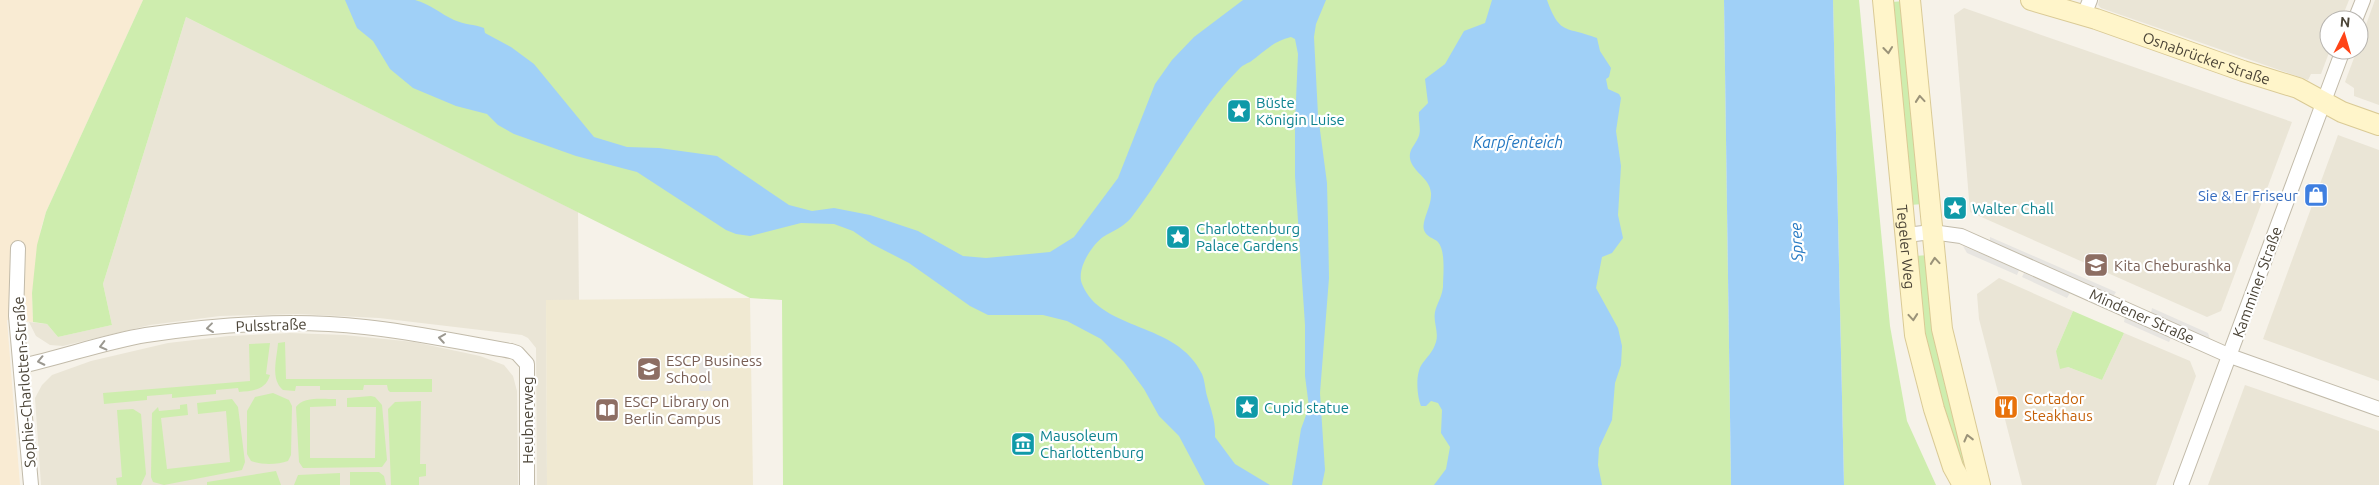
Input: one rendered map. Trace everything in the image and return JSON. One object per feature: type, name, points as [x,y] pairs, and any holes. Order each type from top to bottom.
[{"type":"main road","name":"Tegeler Weg","points":[[1883,0],[1915,335],[1934,409],[1953,467],[1963,485]]},
{"type":"main road","name":"Tegeler Weg","points":[[1910,0],[1942,329],[1980,485]]},
{"type":"main road","name":"Osnabrücker Straße","points":[[2031,0],[2087,8],[2243,71],[2298,88],[2342,112],[2379,125]]},
{"type":"street","name":"Kamminer Straße","points":[[2182,485],[2339,60]]},
{"type":"street","name":"Mindener Straße","points":[[1906,235],[1932,232],[1961,236],[2230,356],[2379,409]]},
{"type":"street","name":"Sophie-Charlotten-Straße","points":[[18,248],[16,316],[31,485]]},
{"type":"street","name":"Pulsstraße","points":[[21,366],[144,336],[227,326],[272,323],[315,323],[401,332],[511,351],[521,357]]},
{"type":"street","name":"Heubnerweg","points":[[521,357],[527,364],[528,485]]},
{"type":"shaded area","points":[[0,0],[143,0],[46,212],[41,229],[32,293],[33,322],[7,320],[20,485],[0,485]]},
{"type":"shaded area","points":[[2099,0],[2349,0],[2345,10],[2319,10],[2319,60],[2326,60],[2321,74],[2311,74],[2308,80],[2101,8],[2098,5]]},
{"type":"shaded area","points":[[2375,0],[2379,0],[2379,105],[2354,96],[2354,88],[2345,82],[2353,60],[2369,60],[2369,16]]},
{"type":"shaded area","points":[[1964,8],[2292,122],[2221,311],[2207,317],[1970,212],[1954,15]]},
{"type":"shaded area","points":[[186,17],[578,212],[579,300],[546,300],[547,485],[537,485],[536,348],[528,338],[522,335],[379,318],[298,314],[220,316],[150,325],[63,346],[50,345],[36,336],[29,322],[47,324],[58,337],[112,325],[103,284]]},
{"type":"shaded area","points":[[2338,135],[2379,150],[2379,381],[2263,339]]},
{"type":"shaded area","points":[[1990,237],[2116,292],[2113,297],[1990,242]]},
{"type":"shaded area","points":[[1963,246],[2019,270],[2017,275],[1967,253]]},
{"type":"shaded area","points":[[2024,273],[2070,293],[2067,298],[2022,277]]},
{"type":"shaded area","points":[[1999,278],[2073,311],[2056,351],[2068,367],[2102,380],[2124,333],[2190,361],[2196,376],[2156,485],[2022,485],[1979,319],[1977,294]]},
{"type":"shaded area","name":"ESCP Business School","points":[[750,298],[753,485],[547,485],[546,300]]},
{"type":"shaded area","points":[[2152,308],[2208,333],[2210,339],[2151,313]]},
{"type":"shaded area","points":[[2125,317],[2171,338],[2169,342],[2124,322]]},
{"type":"shaded area","points":[[290,333],[345,335],[414,342],[480,356],[504,365],[513,376],[517,391],[518,485],[41,485],[35,398],[42,385],[52,375],[91,361],[168,343],[229,336]]},
{"type":"shaded area","points":[[699,358],[712,358],[712,391],[699,391]]},
{"type":"shaded area","points":[[2245,385],[2379,431],[2379,485],[2208,485]]},
{"type":"green space","name":"Charlottenburg Palace Gardens","points":[[143,0],[1724,0],[1731,485],[783,485],[782,300],[750,298],[186,17],[103,284],[112,325],[58,337],[47,324],[33,322],[32,293],[37,245],[46,212]]},
{"type":"green space","points":[[1833,0],[1859,0],[1890,326],[1907,421],[1936,485],[1844,485]]},
{"type":"green space","points":[[1904,1],[1923,204],[1910,205],[1892,2]]},
{"type":"green space","points":[[1928,255],[1973,485],[1967,485],[1926,350],[1915,256]]},
{"type":"green space","points":[[2073,311],[2124,333],[2102,380],[2068,367],[2060,369],[2056,351]]},
{"type":"green space","points":[[285,342],[286,379],[432,379],[432,392],[390,392],[387,385],[364,385],[363,390],[320,390],[320,386],[296,386],[295,391],[283,390],[277,380],[275,368],[278,343]]},
{"type":"green space","points":[[270,343],[266,374],[270,375],[265,384],[258,389],[239,392],[238,388],[216,390],[216,394],[172,398],[172,394],[147,396],[147,400],[104,404],[103,393],[250,381],[249,344]]},
{"type":"green space","points":[[273,393],[289,400],[292,406],[291,455],[288,461],[279,463],[269,464],[251,461],[247,454],[247,411],[255,397]]},
{"type":"green space","points":[[375,397],[382,405],[387,460],[382,467],[303,468],[299,462],[296,407],[299,403],[314,399],[336,399],[336,406],[310,407],[310,458],[375,458],[376,407],[347,407],[347,398]]},
{"type":"green space","points":[[232,399],[238,407],[245,462],[242,470],[164,485],[153,482],[151,477],[152,413],[158,407],[159,411],[180,409],[180,405],[187,404],[188,415],[161,418],[167,469],[230,462],[226,411],[198,414],[197,403]]},
{"type":"green space","points":[[421,401],[420,464],[426,464],[426,476],[419,477],[419,485],[391,485],[388,409],[395,402]]},
{"type":"green space","points":[[133,409],[141,414],[146,474],[141,485],[117,485],[116,478],[122,477],[117,410]]},
{"type":"green space","points":[[276,471],[281,485],[207,485],[207,482]]},
{"type":"green space","points":[[350,472],[379,472],[384,476],[386,485],[350,485]]},
{"type":"green space","points":[[340,473],[340,485],[294,485],[298,475]]},
{"type":"water","points":[[345,0],[415,0],[454,20],[484,28],[485,33],[511,47],[534,64],[594,137],[627,147],[659,148],[717,156],[789,205],[812,211],[834,208],[870,215],[918,231],[963,256],[986,258],[1050,252],[1074,237],[1118,178],[1155,84],[1172,60],[1194,37],[1243,0],[1326,0],[1316,24],[1314,37],[1318,115],[1327,183],[1329,278],[1320,393],[1325,470],[1322,485],[1292,485],[1301,429],[1309,407],[1305,376],[1305,325],[1295,176],[1298,54],[1295,39],[1291,37],[1274,44],[1242,66],[1224,85],[1196,122],[1131,218],[1099,241],[1090,251],[1081,271],[1082,284],[1092,299],[1105,311],[1175,344],[1190,357],[1203,377],[1214,421],[1215,437],[1235,464],[1270,485],[1205,485],[1179,436],[1159,416],[1144,389],[1124,362],[1101,339],[1067,321],[1043,315],[988,315],[970,306],[909,263],[872,244],[853,231],[834,224],[801,223],[750,236],[726,230],[637,172],[576,156],[514,134],[498,125],[487,114],[456,106],[413,88],[390,69],[373,41],[357,28]]},
{"type":"water","name":"Karpfenteich","points":[[1492,0],[1547,0],[1560,25],[1597,38],[1600,51],[1611,68],[1609,77],[1606,79],[1608,89],[1619,94],[1621,98],[1616,131],[1621,166],[1618,215],[1623,238],[1612,253],[1602,257],[1596,288],[1618,328],[1622,346],[1621,365],[1615,383],[1612,420],[1599,448],[1598,465],[1602,485],[1434,485],[1446,469],[1450,447],[1441,433],[1442,410],[1438,403],[1431,401],[1426,406],[1421,406],[1418,397],[1418,373],[1422,364],[1432,352],[1436,342],[1435,316],[1442,294],[1444,270],[1441,246],[1428,236],[1423,226],[1431,198],[1430,188],[1426,180],[1413,166],[1410,155],[1419,135],[1419,112],[1428,103],[1425,79],[1445,64],[1464,31],[1485,23]]},
{"type":"water","name":"Spree","points":[[1724,0],[1833,0],[1844,485],[1731,485]]},
{"type":"place","name":"Büste Königin Luise","points":[[1239,111]]},
{"type":"place","name":"Sie & Er Friseur","points":[[2316,195]]},
{"type":"place","name":"Walter Chall","points":[[1955,208]]},
{"type":"place","name":"Charlottenburg Palace Gardens","points":[[1178,237]]},
{"type":"place","name":"Kita Cheburashka","points":[[2096,265]]},
{"type":"place","name":"ESCP Business School","points":[[649,369]]},
{"type":"place","name":"Cupid statue","points":[[1247,407]]},
{"type":"place","name":"Cortador Steakhaus","points":[[2006,407]]},
{"type":"place","name":"ESCP Library on Berlin Campus","points":[[607,410]]},
{"type":"place","name":"Mausoleum Charlottenburg","points":[[1023,444]]}]
